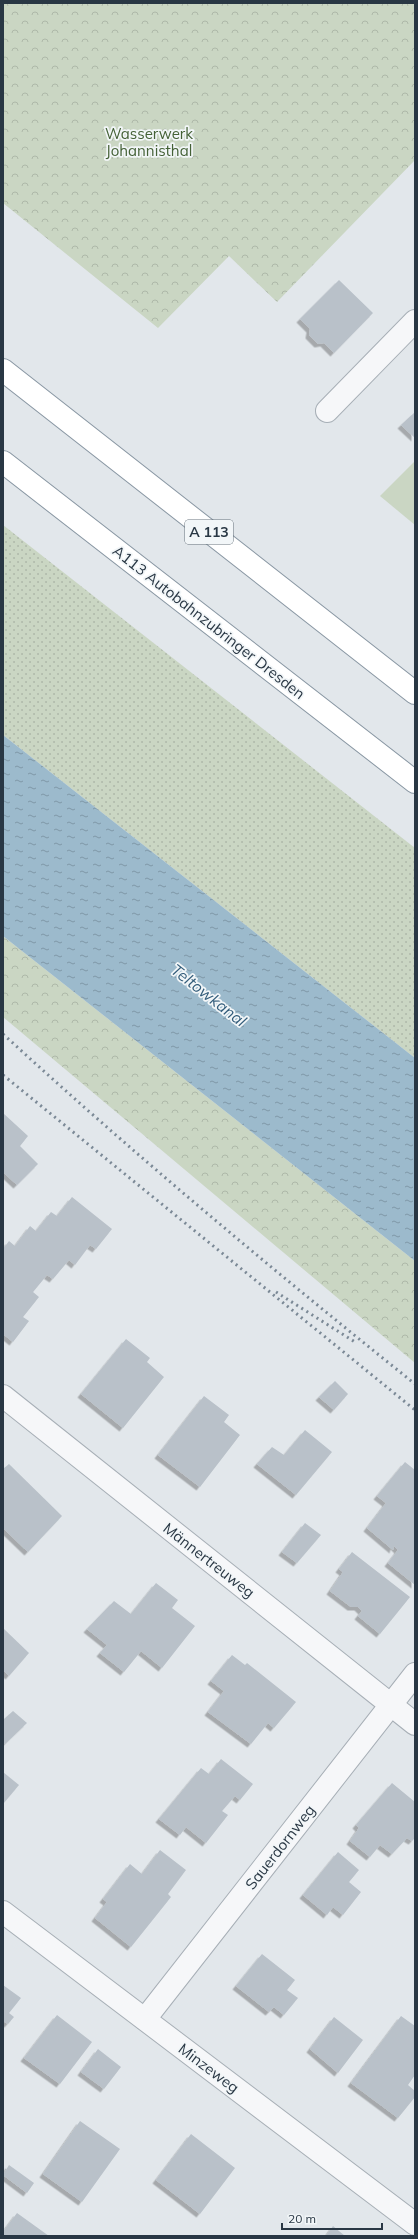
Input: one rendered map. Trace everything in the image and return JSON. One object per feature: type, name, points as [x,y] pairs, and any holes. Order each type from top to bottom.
[{"type":"highway","name":"A 113","points":[[3,370],[415,693]]},
{"type":"highway","name":"A113 Autobahnzubringer Dresden","points":[[3,462],[415,782]]},
{"type":"street","points":[[326,411],[415,321]]},
{"type":"street","name":"Männertreuweg","points":[[3,1396],[415,1724]]},
{"type":"street","name":"Sauerdornweg","points":[[145,2019],[415,1674]]},
{"type":"street","name":"Minzeweg","points":[[3,1912],[415,2224]]},
{"type":"green space","name":"Wasserwerk Johannisthal","points":[[3,3],[415,3],[415,160],[277,302],[229,256],[158,328],[3,203]]},
{"type":"green space","points":[[415,461],[415,525],[380,496]]},
{"type":"green space","points":[[3,525],[415,848],[415,1058],[3,735]]},
{"type":"green space","points":[[3,936],[415,1261],[415,1363],[3,1017]]},
{"type":"water","name":"Teltowkanal","points":[[3,735],[415,1058],[415,1261],[3,936]]},
{"type":"building","points":[[339,280],[373,313],[334,353],[324,343],[318,344],[309,335],[310,329],[300,319]]},
{"type":"building","points":[[415,412],[415,438],[401,425]]},
{"type":"building","points":[[3,1113],[28,1136],[20,1146],[38,1164],[17,1185],[3,1172],[3,1163],[6,1160],[3,1162]]},
{"type":"building","points":[[72,1197],[112,1229],[96,1249],[90,1245],[75,1265],[69,1260],[53,1279],[47,1275],[33,1292],[39,1297],[23,1317],[29,1321],[13,1342],[3,1334],[3,1249],[9,1241],[15,1246],[30,1226],[36,1231],[51,1212],[57,1216]]},
{"type":"building","points":[[126,1339],[150,1358],[147,1362],[164,1377],[123,1428],[81,1394]]},
{"type":"building","points":[[335,1381],[348,1394],[334,1410],[319,1397]]},
{"type":"building","points":[[204,1396],[229,1415],[224,1422],[240,1435],[200,1487],[158,1455]]},
{"type":"building","points":[[305,1430],[332,1452],[296,1495],[257,1464],[272,1447],[284,1455]]},
{"type":"building","points":[[405,1462],[415,1470],[415,1585],[388,1563],[398,1550],[394,1546],[393,1550],[367,1528],[386,1503],[377,1496]]},
{"type":"building","points":[[9,1464],[62,1516],[28,1552],[3,1528],[3,1469]]},
{"type":"building","points":[[305,1523],[321,1535],[297,1563],[282,1552]]},
{"type":"building","points":[[352,1552],[410,1597],[380,1634],[358,1616],[362,1611],[358,1607],[351,1607],[330,1591],[343,1572],[339,1569]]},
{"type":"building","points":[[156,1583],[178,1600],[172,1608],[195,1626],[162,1668],[141,1651],[124,1672],[100,1653],[107,1645],[87,1629],[114,1601],[131,1614]]},
{"type":"building","points":[[3,1628],[29,1653],[9,1676],[3,1670]]},
{"type":"building","points":[[232,1655],[245,1665],[247,1663],[296,1702],[274,1728],[268,1723],[251,1744],[208,1712],[224,1691],[211,1681]]},
{"type":"building","points":[[13,1711],[27,1723],[5,1744],[3,1742],[3,1720]]},
{"type":"building","points":[[221,1759],[253,1784],[240,1800],[235,1796],[222,1811],[228,1815],[206,1843],[186,1827],[180,1835],[159,1819],[201,1768],[209,1774]]},
{"type":"building","points":[[3,1772],[19,1785],[3,1804]]},
{"type":"building","points":[[392,1783],[415,1802],[415,1838],[412,1841],[407,1838],[392,1854],[380,1845],[370,1857],[350,1841],[359,1828],[356,1825]]},
{"type":"building","points":[[160,1850],[186,1870],[168,1894],[171,1897],[131,1947],[95,1918],[107,1902],[103,1899],[130,1864],[142,1874]]},
{"type":"building","points":[[338,1852],[359,1870],[349,1882],[361,1892],[343,1915],[333,1907],[327,1915],[303,1895]]},
{"type":"building","points":[[262,1954],[295,1980],[287,1990],[298,1998],[284,2015],[274,2007],[269,2012],[236,1986]]},
{"type":"building","points":[[3,1985],[21,1998],[9,2013],[14,2017],[8,2024],[3,2021]]},
{"type":"building","points":[[57,2015],[92,2042],[60,2084],[24,2058]]},
{"type":"building","points":[[401,2016],[415,2026],[415,2075],[408,2085],[415,2091],[415,2097],[398,2118],[351,2083]]},
{"type":"building","points":[[334,2017],[363,2040],[338,2073],[310,2049]]},
{"type":"building","points":[[98,2049],[121,2067],[104,2089],[81,2072]]},
{"type":"building","points":[[80,2121],[120,2149],[82,2202],[43,2174]]},
{"type":"building","points":[[191,2134],[235,2168],[200,2214],[156,2180]]},
{"type":"building","points":[[9,2165],[34,2183],[27,2193],[3,2175]]},
{"type":"building","points":[[17,2213],[49,2236],[3,2236],[3,2232]]},
{"type":"building","points":[[333,2226],[345,2236],[326,2236]]},
{"type":"railway","points":[[3,1034],[155,1169],[310,1299],[415,1384]]},
{"type":"railway","points":[[3,1075],[415,1410]]},
{"type":"railway","points":[[276,1292],[355,1342]]}]
